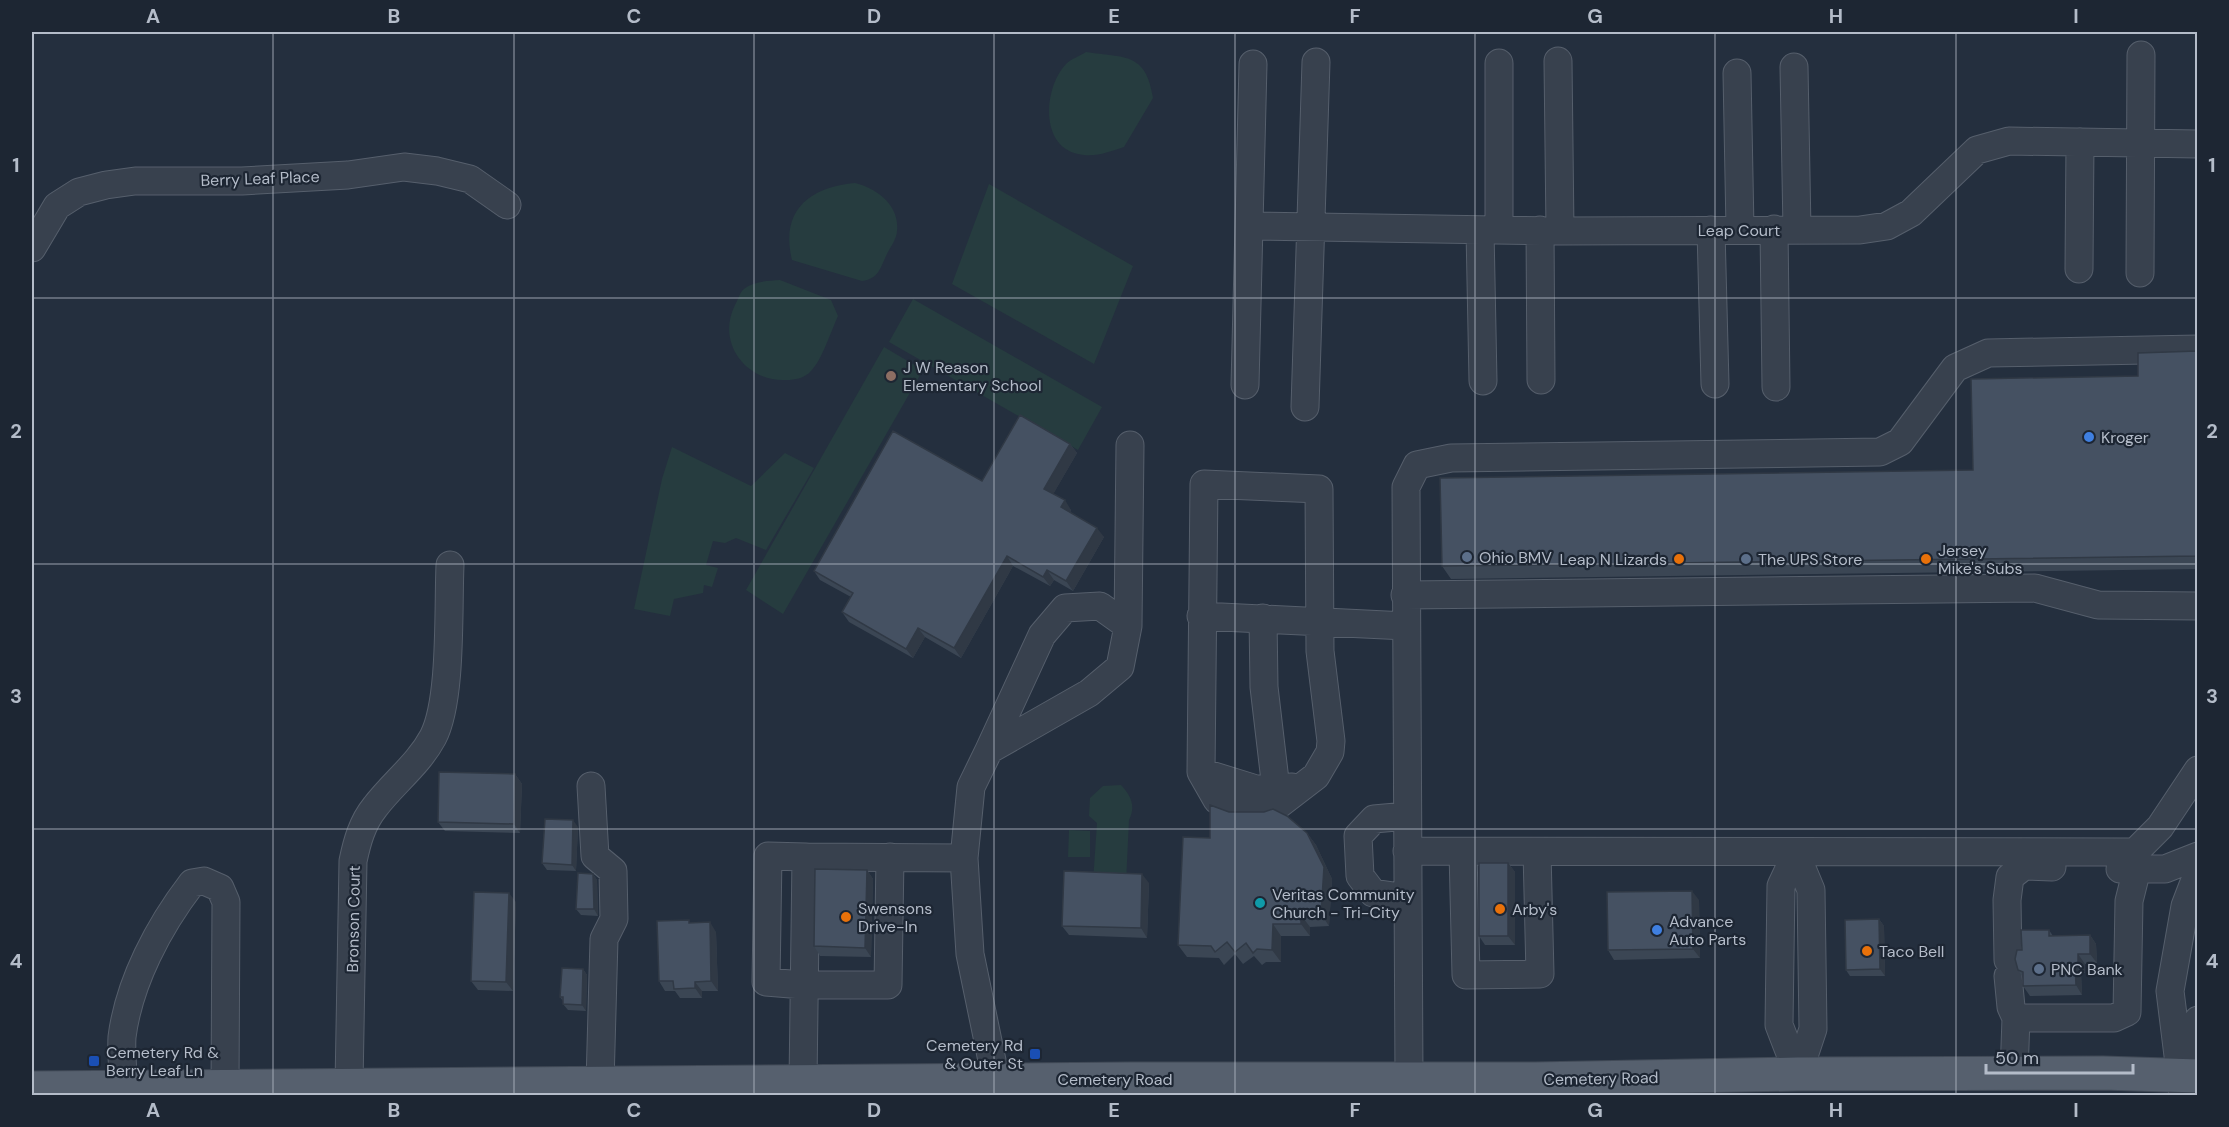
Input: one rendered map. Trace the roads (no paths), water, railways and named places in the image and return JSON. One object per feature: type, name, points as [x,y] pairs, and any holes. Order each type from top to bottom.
[{"type":"main road","name":"Cemetery Road","points":[[37,1091],[225,1087],[294,1091],[349,1085],[547,1090],[600,1083],[996,1080],[1264,1087],[1409,1079],[1798,1074],[2014,1074],[2187,1083]]},
{"type":"street","points":[[2140,273],[2141,55]]},
{"type":"street","points":[[1541,380],[1558,61]]},
{"type":"street","points":[[1305,407],[1316,62]]},
{"type":"street","points":[[1483,381],[1499,63]]},
{"type":"street","points":[[1245,385],[1253,64]]},
{"type":"street","points":[[1776,387],[1794,67]]},
{"type":"street","points":[[1737,73],[1740,229]]},
{"type":"street","name":"Leap Court","points":[[1250,226],[1490,230],[1860,230],[1887,226],[1911,213],[1977,150],[2009,141],[2198,144]]},
{"type":"street","points":[[2079,269],[2080,142]]},
{"type":"street","name":"Berry Leaf Place","points":[[32,248],[57,206],[79,192],[135,181],[348,175],[404,167],[437,171],[470,179],[507,205]]},
{"type":"street","points":[[1711,230],[1716,384]]},
{"type":"street","points":[[1409,1079],[1406,487],[1417,465],[1450,458],[1880,452],[1900,442],[1955,368],[1988,353],[2198,349]]},
{"type":"street","points":[[988,750],[1089,693],[1120,667],[1128,626],[1130,445]]},
{"type":"street","points":[[1204,484],[1319,489],[1319,621],[1320,651],[1331,741],[1330,752],[1316,776],[1273,809],[1238,809],[1217,800],[1201,772],[1204,484]]},
{"type":"street","name":"Bronson Court","points":[[349,1085],[353,861],[359,833],[374,807],[415,765],[434,736],[445,701],[450,566]]},
{"type":"street","points":[[1405,595],[2035,588],[2098,605],[2198,606]]},
{"type":"street","points":[[996,1080],[970,954],[964,858],[971,787],[1042,635],[1065,608],[1100,606],[1128,626]]},
{"type":"street","points":[[1201,616],[1406,626]]},
{"type":"street","points":[[1263,618],[1263,687],[1276,789]]},
{"type":"street","points":[[2016,1018],[2115,1018],[2127,1012],[2129,901],[2136,861],[2198,770]]},
{"type":"street","points":[[1201,772],[1256,789],[1276,789],[1308,783]]},
{"type":"street","points":[[591,786],[595,856],[613,871],[614,919],[604,939],[600,1083]]},
{"type":"street","points":[[1407,816],[1374,819],[1358,837],[1360,876],[1373,893],[1407,898]]},
{"type":"street","points":[[1407,851],[1796,854],[2136,861],[2165,869],[2198,856]]},
{"type":"street","points":[[1463,852],[1466,975],[1540,975],[1538,852]]},
{"type":"street","points":[[1796,854],[1781,886],[1779,1024],[1798,1074]]},
{"type":"street","points":[[890,857],[888,985],[803,985],[766,982],[768,856],[806,857],[890,857],[964,858]]},
{"type":"street","points":[[803,1082],[806,857]]},
{"type":"street","points":[[2014,1074],[2016,1018],[2011,1006],[2008,968],[2007,900],[2010,877],[2024,866],[2136,861],[2158,878],[2185,906]]},
{"type":"street","points":[[2187,1083],[2170,990],[2185,906],[2198,872]]},
{"type":"street","points":[[124,1088],[122,1039],[134,984],[175,905],[192,883],[204,881],[220,888],[226,902],[225,1087]]},
{"type":"street","points":[[2187,1083],[2198,1020]]},
{"type":"place","name":"J W Reason Elementary School","points":[[891,376]]},
{"type":"place","name":"Kroger","points":[[2089,437]]},
{"type":"place","name":"Ohio BMV","points":[[1467,557]]},
{"type":"place","name":"Leap N Lizards","points":[[1679,559]]},
{"type":"place","name":"The UPS Store","points":[[1746,559]]},
{"type":"place","name":"Jersey Mike's Subs","points":[[1926,559]]},
{"type":"place","name":"Veritas Community Church - Tri-City","points":[[1260,903]]},
{"type":"place","name":"Arby's","points":[[1500,909]]},
{"type":"place","name":"Swensons Drive-In","points":[[846,917]]},
{"type":"place","name":"Advance Auto Parts","points":[[1657,930]]},
{"type":"place","name":"Taco Bell","points":[[1867,951]]},
{"type":"place","name":"PNC Bank","points":[[2039,969]]},
{"type":"place","name":"Cemetery Rd & Outer St","points":[[1035,1054]]},
{"type":"place","name":"Cemetery Rd & Berry Leaf Ln","points":[[94,1061]]}]
